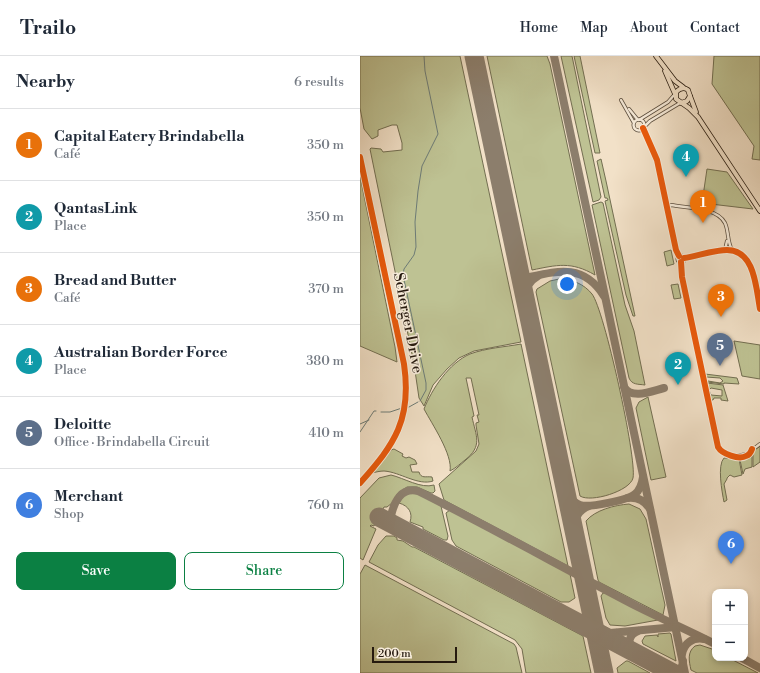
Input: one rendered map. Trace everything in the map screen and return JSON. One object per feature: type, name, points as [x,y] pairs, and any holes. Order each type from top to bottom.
[{"type":"main road","points":[[656,56],[677,82],[689,92],[698,117]]},
{"type":"main road","points":[[656,56],[670,80],[677,100],[690,108],[698,117],[760,211]]},
{"type":"main road","points":[[675,94],[679,89],[686,89]]},
{"type":"main road","points":[[681,102],[687,101],[690,96]]},
{"type":"street","points":[[634,123],[668,102],[675,94]]},
{"type":"street","points":[[621,100],[634,123],[634,128],[640,130],[646,137]]},
{"type":"street","points":[[640,130],[650,121],[681,102]]},
{"type":"street","points":[[629,109],[638,120],[643,122],[646,137],[657,160],[676,250],[679,256],[677,259],[681,262],[682,277],[718,447],[725,454],[741,458],[745,457],[752,449],[760,444]]},
{"type":"street","name":"Scherger Drive","points":[[360,157],[404,364],[406,383],[406,406],[400,426],[391,445],[360,483]]},
{"type":"street","points":[[666,206],[671,205],[714,213],[719,216],[724,222],[727,238],[732,250]]},
{"type":"street","points":[[725,250],[727,238]]},
{"type":"street","points":[[679,256],[684,258],[732,250],[745,257],[751,267],[760,309]]},
{"type":"street","points":[[681,262],[684,258]]},
{"type":"green space","points":[[360,56],[460,56],[521,342],[474,351],[459,358],[433,385],[424,406],[419,398],[414,364],[370,149],[381,149],[383,152],[402,150],[402,143],[397,125],[392,125],[378,130],[378,136],[372,139],[364,129],[360,108]]},
{"type":"green space","points":[[487,56],[547,56],[550,64],[595,275],[579,268],[564,265],[532,270]]},
{"type":"green space","points":[[561,56],[572,56],[601,197],[599,200],[593,202]]},
{"type":"green space","points":[[574,56],[580,56],[600,153],[595,153]]},
{"type":"green space","points":[[714,56],[760,56],[760,160],[752,159],[754,146],[712,84]]},
{"type":"green space","points":[[601,159],[635,316],[633,316],[626,295],[605,201],[608,200],[605,198],[597,161]]},
{"type":"green space","points":[[707,169],[727,172],[753,209],[702,203]]},
{"type":"green space","points":[[360,176],[395,347],[397,362],[360,346]]},
{"type":"green space","points":[[601,202],[603,203],[625,305],[634,331],[645,385],[634,383],[629,378],[592,205]]},
{"type":"green space","points":[[671,250],[674,264],[667,266],[664,252]]},
{"type":"green space","points":[[559,279],[577,283],[585,287],[592,294],[604,326],[625,415],[633,465],[633,478],[625,487],[601,497],[585,498],[580,496],[536,292],[537,289],[550,281]]},
{"type":"green space","points":[[678,284],[681,298],[674,299],[671,285]]},
{"type":"green space","points":[[734,341],[760,345],[760,379],[742,376]]},
{"type":"green space","points":[[521,344],[568,566],[444,500],[439,484],[476,451],[479,444],[476,423],[479,422],[477,415],[479,415],[471,378],[466,378],[474,416],[472,417],[477,440],[471,455],[450,471],[450,464],[445,448],[424,409],[432,393],[448,370],[462,358],[482,350]]},
{"type":"green space","points":[[705,374],[737,378],[739,384],[724,384],[707,382],[720,383],[723,381],[720,378],[706,377]]},
{"type":"green space","points":[[707,383],[723,385],[728,401],[721,400],[721,398],[714,398],[713,400],[710,400]],"holes":[[[711,388],[722,390],[722,396],[711,395],[709,390]]]},
{"type":"green space","points":[[648,397],[666,477],[651,480],[636,408],[639,402]]},
{"type":"green space","points":[[760,446],[760,462],[753,467],[753,451]]},
{"type":"green space","points":[[394,449],[403,454],[402,456],[415,460],[417,464],[410,465],[412,472],[419,472],[421,476],[432,477],[433,481],[421,482],[384,471],[372,473],[391,450]]},
{"type":"green space","points":[[752,452],[752,467],[745,469],[743,474],[740,460],[746,458]]},
{"type":"green space","points":[[724,458],[739,459],[742,475],[734,477],[730,475],[727,478],[724,484],[727,500],[724,502],[720,472]]},
{"type":"green space","points":[[391,475],[424,486],[434,485],[435,491],[431,493],[417,487],[407,487],[398,493],[392,503],[387,507],[384,507],[374,526],[370,526],[376,529],[363,560],[360,558],[360,498],[379,478]]},
{"type":"green space","points":[[409,492],[418,493],[441,506],[448,536],[447,540],[444,540],[423,529],[423,527],[410,522],[411,516],[408,508],[399,503],[404,495]]},
{"type":"green space","points":[[629,504],[640,509],[646,519],[665,605],[663,615],[599,582],[598,580],[586,521],[600,511]]},
{"type":"green space","points":[[450,510],[570,574],[575,598],[569,602],[561,602],[456,546],[452,540],[446,513]]},
{"type":"green space","points":[[386,536],[394,536],[397,540],[403,541],[583,636],[591,673],[526,673],[522,649],[515,640],[369,562],[378,545]]},
{"type":"green space","points":[[365,565],[514,644],[522,673],[360,673],[360,574]]},
{"type":"green space","points":[[603,593],[607,593],[658,620],[625,626],[610,625],[606,618],[601,596]]},
{"type":"green space","points":[[670,633],[676,661],[643,644],[642,641],[645,636],[657,635],[658,637],[658,634]]},
{"type":"green space","points":[[700,645],[712,649],[712,661],[735,661],[758,673],[697,673],[691,670],[689,657],[692,648]]},
{"type":"green space","points":[[626,661],[650,673],[618,673],[617,668]]},
{"type":"waterway","points":[[420,401],[426,390],[426,383],[403,275],[404,269],[414,255],[416,247],[415,222],[422,166],[438,134],[425,71],[424,56]]},
{"type":"waterway","points":[[409,407],[418,402]]},
{"type":"waterway","points":[[381,412],[390,412],[402,408]]},
{"type":"waterway","points":[[360,432],[374,411],[376,411]]},
{"type":"waterway","points":[[360,424],[369,420]]},
{"type":"taxiway","points":[[554,56],[685,673]]},
{"type":"taxiway","points":[[521,279],[556,272],[577,273],[595,285],[604,296]]},
{"type":"taxiway","points":[[525,298],[528,285],[538,276]]},
{"type":"taxiway","points":[[624,387],[628,391],[637,394],[664,388]]},
{"type":"taxiway","points":[[566,493],[574,502],[580,505],[585,506],[608,503],[625,499],[635,494],[640,487],[643,477]]},
{"type":"taxiway","points":[[395,525],[391,516],[396,501],[403,493],[407,491],[418,491],[638,607],[712,643]]},
{"type":"taxiway","points":[[628,498],[641,500],[650,509]]},
{"type":"taxiway","points":[[574,530],[577,515],[589,506]]},
{"type":"taxiway","points":[[593,617],[599,627],[610,633],[676,627]]},
{"type":"taxiway","points":[[634,652],[630,646],[630,637],[638,631]]},
{"type":"taxiway","points":[[601,655],[605,642],[616,633]]},
{"type":"taxiway","points":[[682,654],[687,644],[696,639],[704,639]]},
{"type":"taxiway","points":[[666,670],[675,671],[680,669],[683,661]]},
{"type":"taxiway","points":[[747,661],[760,668]]},
{"type":"runway","points":[[474,56],[604,673]]},
{"type":"runway","points":[[379,517],[673,673]]},
{"type":"cycle path","points":[[643,128],[657,160],[676,250],[679,256]]},
{"type":"cycle path","points":[[360,157],[404,364],[406,383],[403,416],[398,430],[383,456],[360,483]]},
{"type":"cycle path","points":[[684,258],[727,250],[736,252],[743,256],[749,263],[755,281],[760,309]]},
{"type":"cycle path","points":[[681,262],[682,277],[718,447],[723,452],[735,457],[743,457],[748,455],[752,449]]},
{"type":"place","name":"Australian Border Force","points":[[686,177]]},
{"type":"place","name":"Capital Eatery Brindabella","points":[[703,223]]},
{"type":"place","name":"Bread and Butter","points":[[721,317]]},
{"type":"place","name":"Deloitte","points":[[720,366]]},
{"type":"place","name":"QantasLink","points":[[678,385]]},
{"type":"place","name":"Merchant","points":[[731,564]]}]
